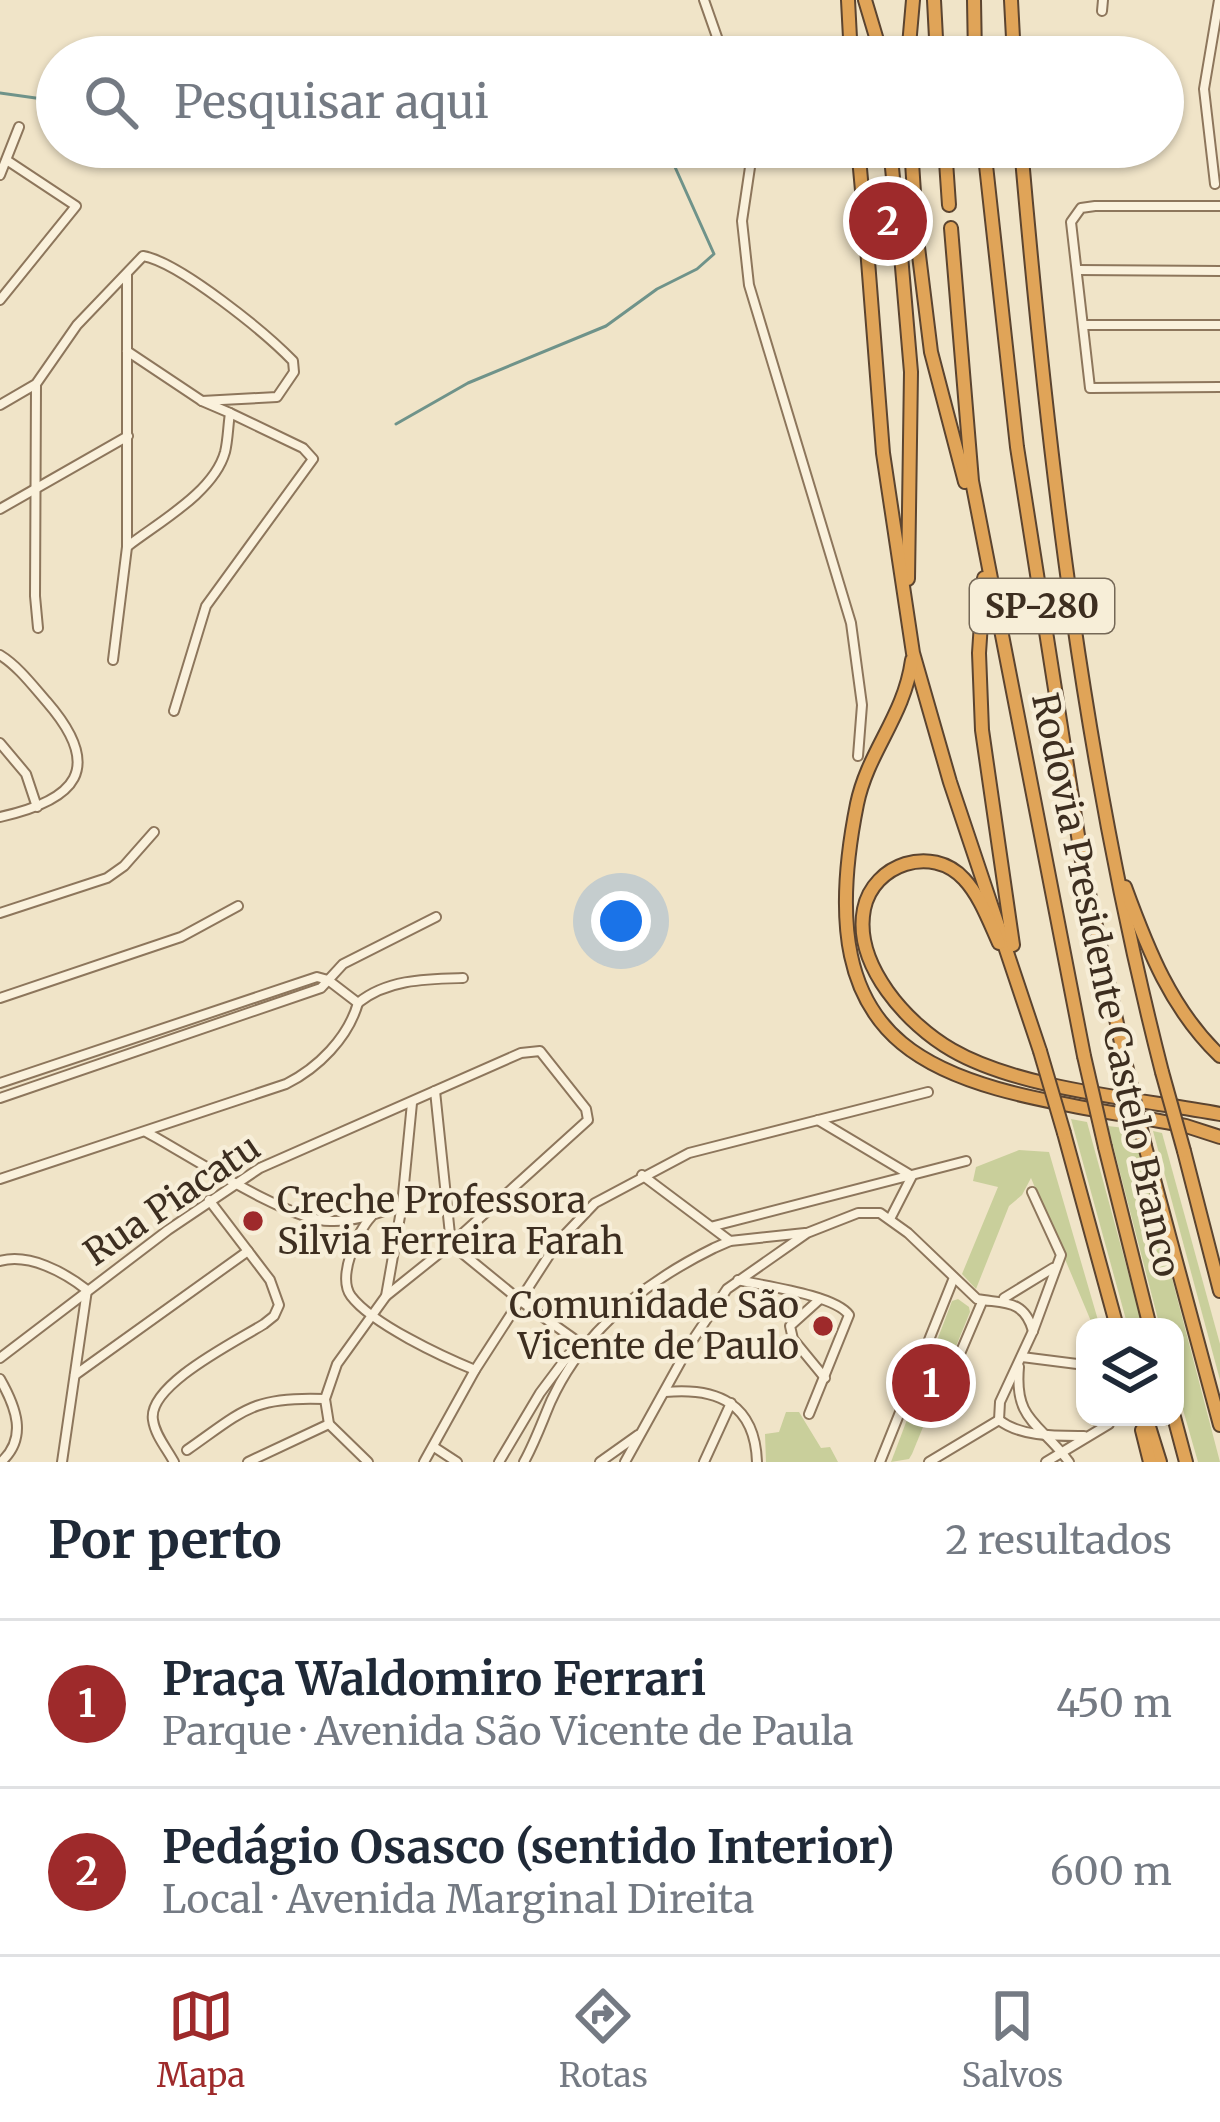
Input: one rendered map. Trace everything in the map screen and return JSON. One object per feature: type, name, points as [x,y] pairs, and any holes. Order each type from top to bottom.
[{"type":"highway","points":[[848,0],[850,36]]},
{"type":"highway","points":[[866,0],[876,36]]},
{"type":"highway","points":[[910,36],[914,0]]},
{"type":"highway","points":[[934,0],[937,36]]},
{"type":"highway","points":[[974,0],[975,36]]},
{"type":"highway","points":[[1011,0],[1013,36]]},
{"type":"highway","points":[[860,168],[864,212]]},
{"type":"highway","points":[[892,168],[896,209]]},
{"type":"highway","points":[[912,168],[915,208]]},
{"type":"highway","points":[[947,168],[950,205]]},
{"type":"highway","name":"Rodovia Presidente Castelo Branco","points":[[985,168],[1024,495],[1082,861],[1145,1146],[1220,1425]]},
{"type":"highway","name":"Rodovia Presidente Castelo Branco","points":[[1023,168],[1053,484],[1075,644],[1111,846],[1162,1072],[1220,1291]]},
{"type":"highway","name":"Rodovia Presidente Castelo Branco","points":[[951,228],[964,421],[985,552],[1084,1056],[1148,1318]]},
{"type":"highway","points":[[916,231],[936,376],[985,552],[979,653],[982,730],[1020,988]]},
{"type":"highway","points":[[899,232],[910,373],[907,616]]},
{"type":"highway","points":[[866,235],[883,453],[913,653],[950,782],[1040,1051],[1115,1318]]},
{"type":"highway","points":[[913,653],[904,700],[864,780],[854,828],[847,920],[852,964],[871,1009],[907,1049],[972,1083],[1220,1137]]},
{"type":"highway","points":[[1111,846],[1167,989],[1220,1056]]},
{"type":"highway","points":[[1020,988],[976,896],[955,870],[914,861],[877,882],[863,921],[877,971],[908,1016],[939,1042],[976,1062],[1024,1076],[1220,1114]]},
{"type":"highway","points":[[1144,1426],[1150,1462]]},
{"type":"highway","points":[[1146,1426],[1160,1462]]},
{"type":"highway","points":[[1176,1426],[1186,1462]]},
{"type":"street","points":[[704,0],[717,36]]},
{"type":"street","points":[[1215,184],[1204,89],[1219,0]]},
{"type":"street","points":[[0,175],[19,127]]},
{"type":"street","points":[[0,300],[76,206],[8,161]]},
{"type":"street","points":[[750,168],[742,221],[749,285],[851,623],[862,705],[858,756]]},
{"type":"street","points":[[1220,206],[1081,208],[1071,222],[1090,388],[1220,387]]},
{"type":"street","points":[[0,405],[36,384],[85,315],[143,256],[167,265],[224,304],[293,361],[294,373],[277,397],[202,401]]},
{"type":"street","points":[[1077,271],[1220,271]]},
{"type":"street","points":[[113,660],[127,547],[127,274]]},
{"type":"street","points":[[1083,325],[1220,325]]},
{"type":"street","points":[[125,350],[202,401],[289,440],[313,459],[206,606],[174,711]]},
{"type":"street","points":[[36,384],[38,628]]},
{"type":"street","points":[[127,547],[212,475],[224,455],[230,413]]},
{"type":"street","points":[[0,508],[128,436]]},
{"type":"street","points":[[0,655],[67,725],[76,743],[76,770],[52,801],[0,818]]},
{"type":"street","points":[[0,743],[26,774],[37,807]]},
{"type":"street","points":[[0,913],[107,878],[154,832]]},
{"type":"street","points":[[0,998],[198,930],[238,906]]},
{"type":"street","points":[[0,1098],[321,988],[343,964],[436,917]]},
{"type":"street","points":[[0,1082],[317,977],[358,1003]]},
{"type":"street","points":[[0,1179],[296,1079],[329,1053],[368,994],[402,982],[463,978]]},
{"type":"street","points":[[98,1050],[103,1064]]},
{"type":"street","name":"Rua Piacatu","points":[[0,1358],[238,1182],[280,1159],[521,1054],[541,1052],[586,1109],[588,1120],[452,1244]]},
{"type":"street","points":[[435,1091],[452,1244],[581,1343]]},
{"type":"street","points":[[424,1462],[475,1370],[579,1216],[643,1175],[689,1154],[928,1092]]},
{"type":"street","points":[[386,1295],[402,1205],[412,1101]]},
{"type":"street","points":[[817,1119],[912,1176]]},
{"type":"street","points":[[145,1131],[311,1219],[328,1222],[402,1205]]},
{"type":"street","points":[[713,1226],[967,1161]]},
{"type":"street","points":[[643,1175],[730,1241]]},
{"type":"street","points":[[890,1219],[912,1176]]},
{"type":"street","points":[[999,1420],[1000,1402],[1061,1255],[1032,1192]]},
{"type":"street","points":[[174,1462],[153,1420],[156,1401],[169,1386],[278,1310],[276,1291],[209,1200]]},
{"type":"street","points":[[625,1462],[711,1309],[736,1279],[807,1233],[870,1210],[890,1219],[982,1302],[1003,1299],[1054,1267]]},
{"type":"street","points":[[373,1215],[355,1239],[346,1281],[351,1296],[416,1343],[475,1370]]},
{"type":"street","points":[[499,1462],[540,1393],[608,1317],[699,1256],[730,1241],[807,1233]]},
{"type":"street","points":[[368,1462],[329,1424],[325,1399],[337,1364],[386,1295],[452,1244]]},
{"type":"street","points":[[75,1375],[248,1251]]},
{"type":"street","points":[[0,1261],[20,1258],[33,1262],[87,1290],[62,1462]]},
{"type":"street","points":[[736,1279],[820,1299],[844,1307],[849,1315],[809,1414]]},
{"type":"street","points":[[882,1460],[953,1280]]},
{"type":"street","points":[[1016,1291],[1040,1308]]},
{"type":"street","points":[[820,1299],[790,1326],[793,1339],[825,1378]]},
{"type":"street","points":[[1003,1299],[1024,1311],[1033,1331]]},
{"type":"street","points":[[939,1402],[982,1302]]},
{"type":"street","points":[[524,1462],[581,1343]]},
{"type":"street","points":[[1020,1361],[1076,1364]]},
{"type":"street","points":[[1020,1361],[1017,1395],[1022,1410],[1069,1462]]},
{"type":"street","points":[[0,1379],[15,1409],[17,1425],[16,1441],[3,1460]]},
{"type":"street","points":[[665,1392],[692,1390],[731,1402],[750,1425],[757,1462]]},
{"type":"street","points":[[540,1393],[552,1400]]},
{"type":"street","points":[[187,1450],[235,1414],[265,1401],[325,1399]]},
{"type":"street","points":[[704,1462],[731,1402]]},
{"type":"street","points":[[999,1420],[1010,1429],[1084,1436]]},
{"type":"street","points":[[929,1462],[999,1420]]},
{"type":"street","points":[[248,1462],[329,1424]]},
{"type":"street","points":[[1046,1462],[1105,1426]]},
{"type":"street","points":[[600,1462],[639,1434]]},
{"type":"street","points":[[434,1448],[458,1462]]},
{"type":"green space","points":[[1071,1119],[1087,1122],[1141,1318],[1126,1318]]},
{"type":"green space","points":[[1108,1126],[1133,1129],[1182,1318],[1158,1318]]},
{"type":"green space","points":[[1153,1131],[1162,1133],[1220,1344],[1220,1380]]},
{"type":"green space","points":[[1019,1150],[1049,1152],[1097,1318],[1090,1318],[1031,1178],[1009,1206],[976,1289],[962,1274],[998,1187],[973,1181],[976,1167]]},
{"type":"green space","points":[[958,1299],[970,1312],[912,1454],[909,1459],[891,1462],[952,1301]]},
{"type":"green space","points":[[1184,1324],[1220,1462],[1198,1462],[1184,1413]]},
{"type":"green space","points":[[786,1412],[799,1412],[821,1448],[830,1447],[838,1462],[766,1462],[765,1434],[779,1432]]},
{"type":"waterway","points":[[0,93],[36,98]]},
{"type":"waterway","points":[[396,424],[468,383],[606,326],[714,254],[675,168]]},
{"type":"place","name":"Pedágio Osasco (sentido Interior)","points":[[888,221]]},
{"type":"place","name":"Creche Professora Silvia Ferreira Farah","points":[[253,1221]]},
{"type":"place","name":"Comunidade São Vicente de Paulo","points":[[823,1326]]},
{"type":"place","name":"Praça Waldomiro Ferrari","points":[[931,1383]]}]
